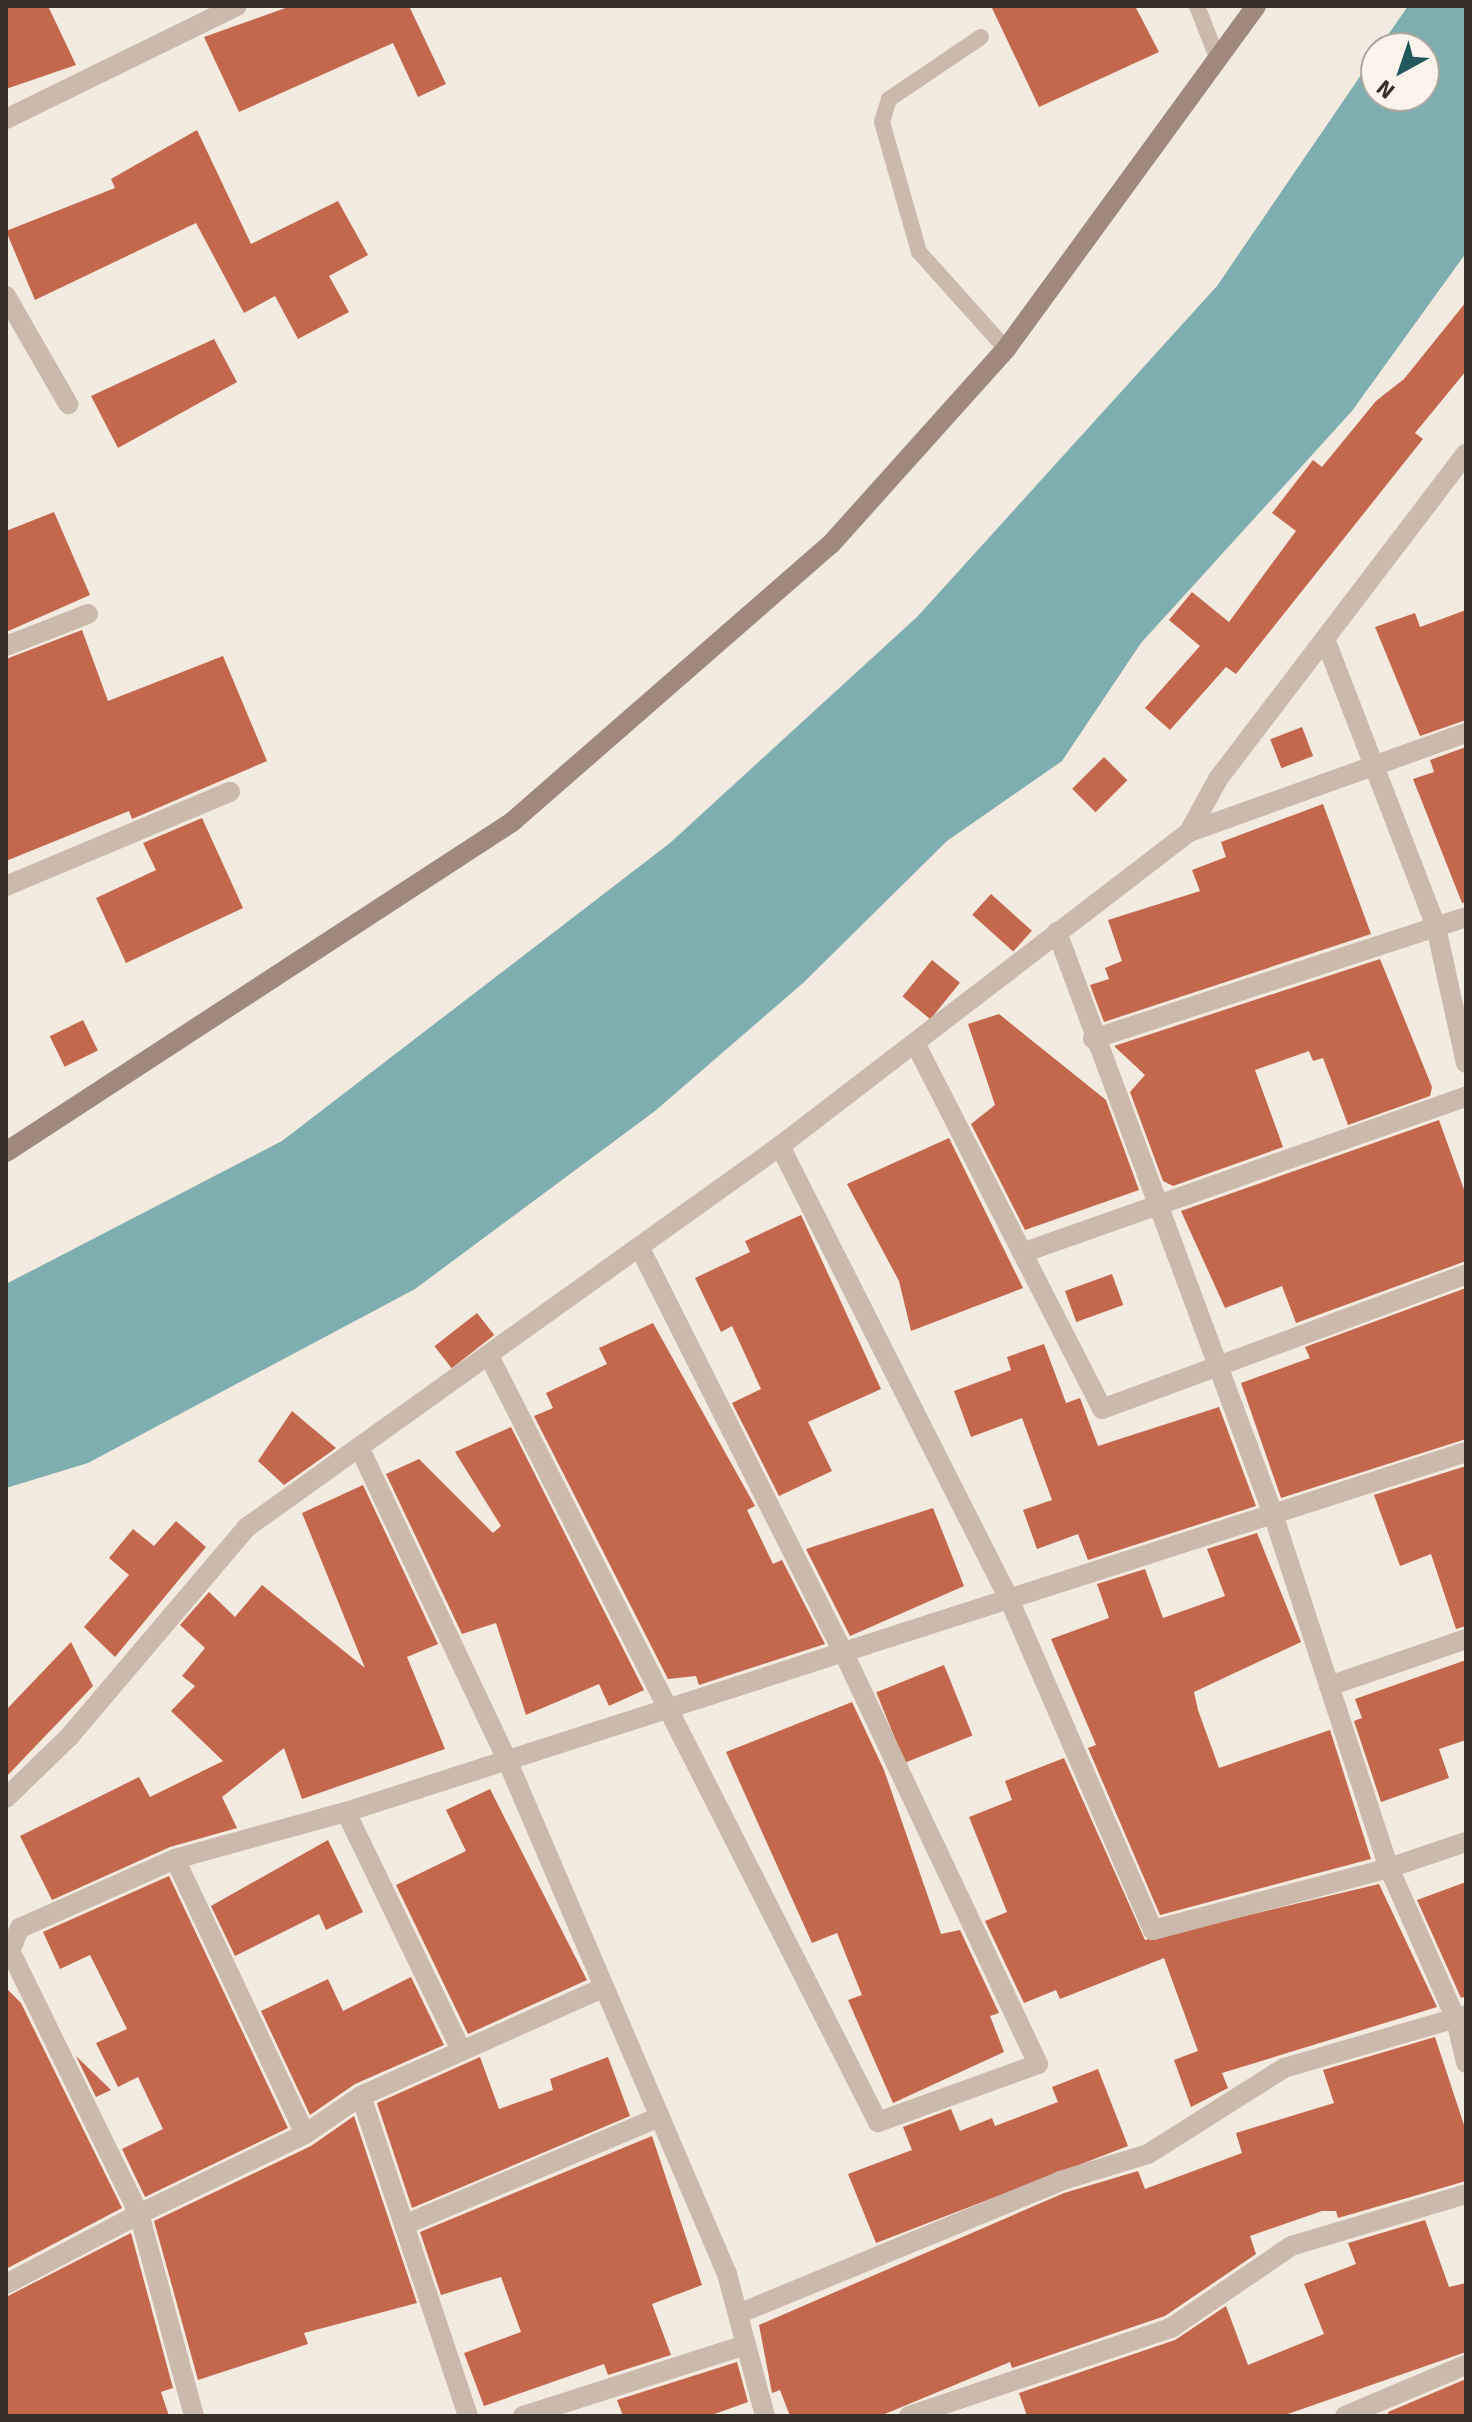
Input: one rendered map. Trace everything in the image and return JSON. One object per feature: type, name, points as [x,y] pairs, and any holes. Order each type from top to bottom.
[{"type":"street","points":[[6,119],[237,6]]},
{"type":"street","points":[[6,1152],[512,822],[831,544],[1006,349],[1256,6]]},
{"type":"street","points":[[6,296],[68,404]]},
{"type":"street","points":[[1189,832],[1218,779],[1327,644],[1466,454]]},
{"type":"street","points":[[6,646],[88,614]]},
{"type":"street","points":[[1327,644],[1378,762],[1436,927],[1466,1063]]},
{"type":"street","points":[[6,1798],[69,1737],[214,1559],[360,1449],[780,1146],[1189,832],[1466,733]]},
{"type":"street","points":[[6,886],[230,792]]},
{"type":"street","points":[[1093,1039],[1466,917]]},
{"type":"street","points":[[1057,932],[1154,1207],[1273,1514],[1389,1868],[1461,2017],[1466,2063]]},
{"type":"street","points":[[915,1043],[1102,1409],[1466,1274]]},
{"type":"street","points":[[1022,1253],[1466,1097]]},
{"type":"street","points":[[780,1146],[1009,1599],[1153,1930],[1389,1868],[1466,1842]]},
{"type":"street","points":[[490,1358],[878,2122],[1038,2064],[843,1652],[639,1247]]},
{"type":"street","points":[[360,1449],[507,1760],[660,2117],[738,2314],[765,2416]]},
{"type":"street","points":[[194,2416],[139,2214],[10,1951],[20,1928],[175,1859],[346,1812],[1466,1452]]},
{"type":"street","points":[[1329,1686],[1466,1639]]},
{"type":"street","points":[[346,1812],[460,2048]]},
{"type":"street","points":[[175,1859],[305,2134]]},
{"type":"street","points":[[6,2284],[139,2214],[305,2134],[361,2096],[460,2048],[603,1988]]},
{"type":"street","points":[[738,2314],[1060,2181],[1148,2154],[1284,2068],[1461,2017]]},
{"type":"street","points":[[361,2096],[468,2416]]},
{"type":"street","points":[[404,2225],[660,2117]]},
{"type":"street","points":[[909,2416],[1171,2328],[1291,2246],[1466,2194]]},
{"type":"street","points":[[523,2416],[746,2345]]},
{"type":"street","points":[[1345,2416],[1466,2365]]},
{"type":"lane","points":[[1197,6],[1218,60]]},
{"type":"lane","points":[[981,37],[889,99],[882,122],[919,252],[1006,349]]},
{"type":"water","points":[[1408,6],[1466,6],[1466,253],[1352,411],[1141,643],[1062,761],[947,841],[803,983],[655,1111],[415,1289],[88,1463],[6,1488],[6,1284],[282,1141],[670,843],[918,616],[1217,286],[1360,76],[1360,112],[1440,112],[1440,32],[1390,32]]},
{"type":"building","points":[[6,6],[48,6],[76,65],[6,89]]},
{"type":"building","points":[[291,6],[409,6],[446,84],[418,97],[393,43],[239,112],[204,37]]},
{"type":"building","points":[[991,6],[1135,6],[1159,52],[1039,107]]},
{"type":"building","points":[[197,130],[251,244],[338,201],[368,255],[329,276],[349,312],[298,339],[275,296],[244,313],[196,223],[35,300],[6,231],[115,188],[111,179]]},
{"type":"building","points":[[1466,302],[1466,371],[1415,433],[1423,439],[1236,674],[1226,667],[1170,730],[1145,708],[1200,646],[1169,620],[1192,592],[1229,622],[1296,531],[1272,513],[1313,460],[1322,467],[1376,401],[1404,379]]},
{"type":"building","points":[[214,339],[237,382],[118,448],[91,396]]},
{"type":"building","points":[[54,512],[90,595],[6,632],[6,531]]},
{"type":"building","points":[[1466,610],[1466,720],[1420,736],[1375,627],[1415,613],[1420,627]]},
{"type":"building","points":[[82,630],[108,701],[223,656],[267,761],[132,819],[129,811],[6,861],[6,659]]},
{"type":"building","points":[[1302,727],[1313,756],[1281,768],[1270,739]]},
{"type":"building","points":[[1466,747],[1466,902],[1462,903],[1413,779],[1434,772],[1430,760]]},
{"type":"building","points":[[1104,757],[1127,780],[1096,812],[1072,789]]},
{"type":"building","points":[[1323,804],[1371,934],[1104,1022],[1090,985],[1109,979],[1105,968],[1122,961],[1108,920],[1200,891],[1192,870],[1226,857],[1221,842]]},
{"type":"building","points":[[202,818],[243,908],[126,963],[96,898],[156,870],[143,843]]},
{"type":"building","points":[[991,894],[1032,931],[1013,952],[972,915]]},
{"type":"building","points":[[1380,959],[1432,1087],[1430,1096],[1348,1125],[1323,1058],[1313,1061],[1309,1051],[1255,1070],[1283,1147],[1173,1186],[1163,1181],[1130,1092],[1145,1075],[1114,1046]]},
{"type":"building","points":[[932,960],[960,983],[930,1019],[902,997]]},
{"type":"building","points":[[999,1014],[1106,1100],[1139,1190],[1025,1230],[971,1124],[995,1105],[968,1024]]},
{"type":"building","points":[[83,1020],[98,1051],[65,1067],[50,1036]]},
{"type":"building","points":[[1439,1120],[1466,1195],[1466,1261],[1296,1323],[1282,1286],[1225,1308],[1181,1211]]},
{"type":"building","points":[[949,1138],[1023,1288],[911,1331],[899,1281],[847,1184]]},
{"type":"building","points":[[801,1215],[881,1389],[808,1422],[832,1471],[779,1496],[732,1403],[761,1389],[732,1326],[721,1332],[695,1278],[750,1252],[745,1241]]},
{"type":"building","points":[[1112,1274],[1123,1305],[1076,1322],[1065,1291]]},
{"type":"building","points":[[1466,1288],[1466,1439],[1281,1498],[1241,1383],[1310,1358],[1305,1347]]},
{"type":"building","points":[[477,1313],[494,1335],[452,1368],[434,1346]]},
{"type":"building","points":[[653,1323],[755,1506],[747,1510],[773,1564],[782,1560],[825,1644],[699,1685],[696,1676],[668,1679],[534,1416],[553,1408],[546,1393],[607,1364],[599,1348]]},
{"type":"building","points":[[1044,1344],[1066,1403],[1080,1398],[1098,1446],[1219,1407],[1256,1506],[1088,1560],[1078,1534],[1037,1549],[1023,1510],[1052,1500],[1022,1418],[971,1437],[954,1391],[1011,1370],[1007,1357]]},
{"type":"building","points":[[292,1411],[336,1448],[284,1485],[258,1461]]},
{"type":"building","points":[[511,1427],[644,1690],[609,1706],[599,1684],[526,1715],[496,1623],[462,1634],[386,1474],[419,1459],[493,1533],[501,1526],[455,1452]]},
{"type":"building","points":[[1466,1466],[1466,1626],[1456,1629],[1431,1554],[1400,1566],[1374,1495]]},
{"type":"building","points":[[363,1485],[438,1644],[407,1657],[445,1749],[302,1799],[284,1748],[222,1797],[237,1828],[170,1847],[52,1900],[20,1836],[139,1777],[150,1797],[223,1761],[171,1711],[195,1686],[182,1676],[205,1648],[180,1625],[209,1592],[235,1617],[262,1585],[365,1668],[302,1513]]},
{"type":"building","points":[[933,1508],[964,1586],[850,1636],[806,1549]]},
{"type":"building","points":[[176,1521],[206,1547],[115,1657],[84,1627],[129,1575],[109,1558],[133,1529],[154,1546]]},
{"type":"building","points":[[1257,1533],[1301,1642],[1194,1692],[1198,1710],[1219,1768],[1330,1730],[1371,1859],[1160,1915],[1088,1748],[1096,1745],[1051,1639],[1109,1618],[1097,1584],[1145,1569],[1163,1618],[1225,1596],[1207,1549]]},
{"type":"building","points":[[71,1642],[93,1686],[6,1777],[6,1710]]},
{"type":"building","points":[[1466,1660],[1466,1740],[1439,1749],[1449,1778],[1381,1802],[1354,1721],[1362,1718],[1355,1699]]},
{"type":"building","points":[[944,1665],[972,1735],[905,1763],[876,1692]]},
{"type":"building","points":[[852,1702],[884,1770],[941,1934],[960,1930],[999,2013],[990,2016],[1004,2052],[893,2103],[848,2000],[862,1995],[837,1933],[812,1943],[726,1752]]},
{"type":"building","points":[[1064,1758],[1145,1940],[1379,1884],[1437,2007],[1222,2073],[1228,2088],[1191,2107],[1174,2060],[1198,2051],[1164,1958],[1060,1999],[1056,1990],[1024,2003],[985,1921],[1007,1912],[969,1817],[1012,1800],[1005,1781]]},
{"type":"building","points":[[490,1789],[587,1980],[468,2034],[396,1885],[466,1851],[446,1810]]},
{"type":"building","points":[[328,1840],[363,1912],[326,1930],[319,1914],[235,1956],[211,1906]]},
{"type":"building","points":[[169,1876],[288,2128],[145,2197],[122,2149],[163,2129],[138,2077],[118,2087],[96,2043],[127,2029],[90,1955],[60,1969],[43,1932]]},
{"type":"building","points":[[1466,1882],[1466,1996],[1461,1998],[1417,1900]]},
{"type":"building","points":[[411,1977],[444,2045],[355,2084],[310,2115],[261,2011],[328,1979],[343,2011]]},
{"type":"building","points":[[6,1988],[21,2003],[122,2208],[6,2269]]},
{"type":"building","points":[[1435,2037],[1466,2131],[1466,2181],[1338,2218],[1336,2211],[1322,2211],[1250,2236],[1256,2254],[1165,2316],[1012,2368],[1010,2362],[880,2416],[790,2416],[780,2390],[772,2393],[759,2325],[1064,2193],[1138,2171],[1145,2189],[1242,2153],[1236,2133],[1334,2103],[1323,2070]]},
{"type":"building","points":[[76,2056],[111,2090],[96,2097]]},
{"type":"building","points":[[480,2057],[499,2109],[553,2090],[550,2079],[608,2057],[630,2116],[412,2208],[377,2103]]},
{"type":"building","points":[[1098,2069],[1128,2146],[876,2243],[848,2174],[912,2150],[903,2127],[951,2109],[960,2131],[992,2118],[995,2126],[1058,2102],[1052,2087]]},
{"type":"building","points":[[354,2116],[417,2303],[304,2333],[308,2344],[198,2380],[154,2221],[311,2146]]},
{"type":"building","points":[[652,2136],[702,2285],[652,2304],[671,2355],[608,2375],[604,2364],[484,2406],[464,2353],[521,2332],[501,2277],[441,2295],[420,2232]]},
{"type":"building","points":[[1425,2220],[1449,2287],[1466,2283],[1466,2352],[1282,2416],[1027,2416],[1019,2393],[1175,2340],[1226,2306],[1248,2365],[1324,2334],[1304,2284],[1356,2264],[1348,2243]]},
{"type":"building","points":[[131,2233],[173,2388],[161,2392],[169,2416],[6,2416],[6,2297]]},
{"type":"building","points":[[737,2362],[748,2402],[709,2416],[623,2416],[617,2400]]},
{"type":"building","points":[[1466,2379],[1466,2416],[1389,2416],[1388,2412]]}]
